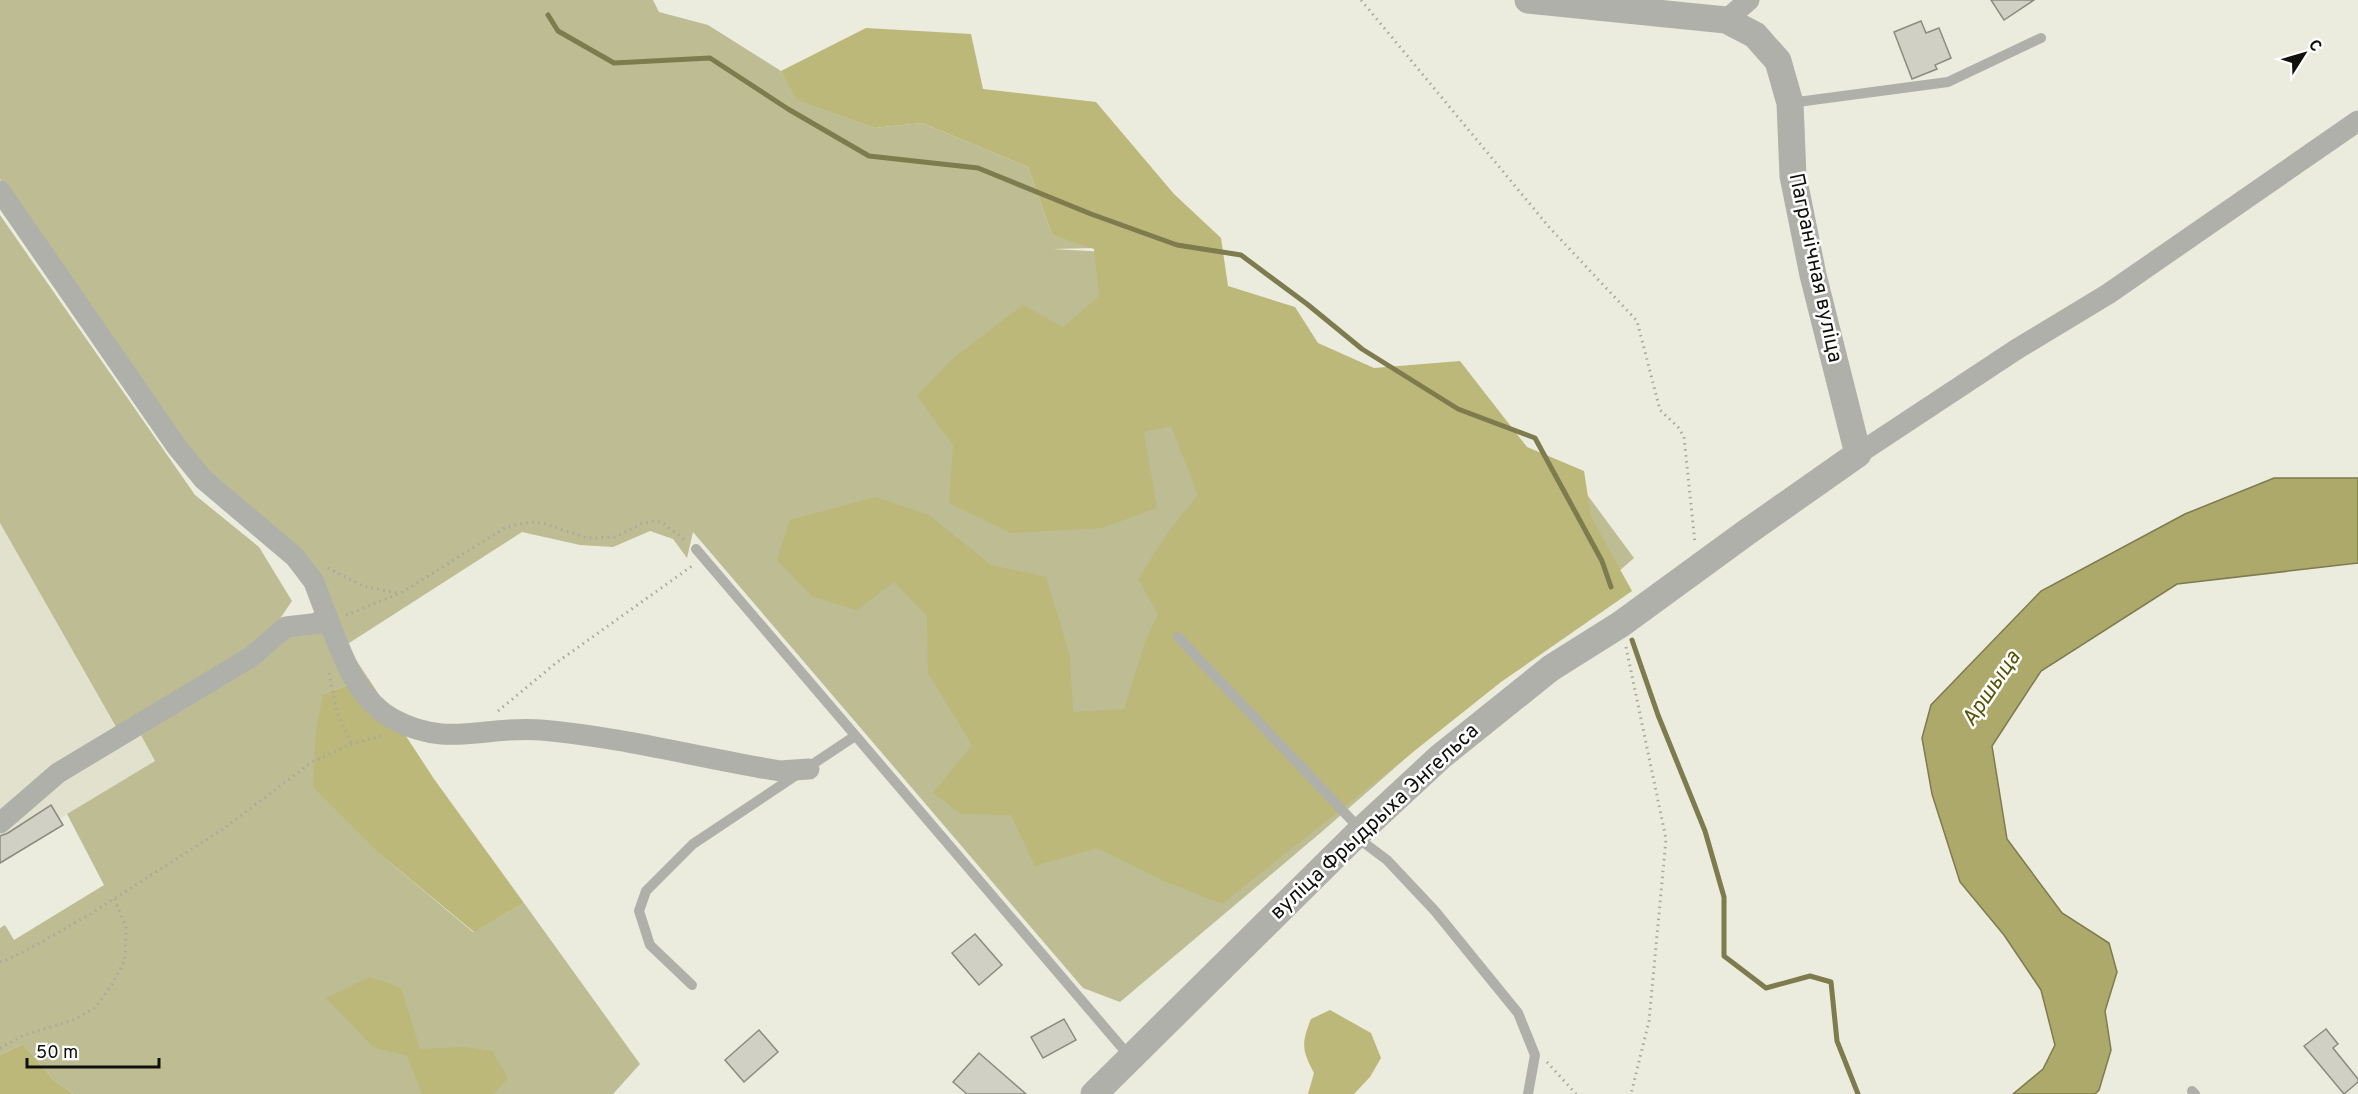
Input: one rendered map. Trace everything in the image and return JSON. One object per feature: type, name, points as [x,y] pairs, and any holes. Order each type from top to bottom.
[{"type":"street","name":"Пагранічная вуліца","points":[[1532,0],[1726,20],[1755,35],[1778,61],[1790,103],[1795,187],[1813,274],[1858,454]]},
{"type":"street","points":[[1726,20],[1749,0]]},
{"type":"street","points":[[1858,454],[2017,349],[2108,294],[2358,121]]},
{"type":"street","points":[[0,191],[177,447],[203,479],[295,557],[314,582],[348,669],[373,704],[392,718],[412,727],[448,736],[539,730],[611,738],[780,771],[809,769]]},
{"type":"street","name":"вуліца Фрыдрыха Энгельса","points":[[1094,1094],[1358,833],[1440,757],[1551,668],[1621,624],[1858,454]]},
{"type":"street","points":[[0,823],[58,773],[250,657],[286,627],[329,622]]},
{"type":"lane","points":[[1790,103],[1948,82],[2041,38]]},
{"type":"lane","points":[[699,554],[1130,1057]]},
{"type":"lane","points":[[1178,637],[1358,833],[1388,860],[1435,911],[1518,1013],[1535,1054],[1528,1094]]},
{"type":"lane","points":[[692,985],[650,945],[639,911],[646,891],[693,844],[809,769],[855,736]]},
{"type":"path","points":[[1361,0],[1550,228],[1637,321],[1660,410],[1678,427],[1684,437],[1698,569]]},
{"type":"path","points":[[329,622],[401,593],[506,527],[530,522],[543,523],[587,538],[615,537],[641,524],[661,522],[699,554],[556,663],[496,712]]},
{"type":"path","points":[[327,568],[363,586],[401,593]]},
{"type":"path","points":[[1621,624],[1666,839],[1649,1021],[1631,1094]]},
{"type":"path","points":[[0,962],[38,944],[223,829],[312,762],[352,744],[412,727]]},
{"type":"path","points":[[0,1048],[24,1035],[73,1020],[95,1008],[125,960],[126,927],[114,898]]},
{"type":"path","points":[[1535,1054],[1548,1062],[1576,1094]]},
{"type":"shaded area","points":[[0,0],[653,0],[659,12],[708,25],[781,71],[798,100],[874,128],[922,123],[1028,167],[1052,235],[1094,248],[1053,249],[1142,254],[1580,485],[1634,558],[1325,829],[1120,1002],[1083,988],[693,532],[687,558],[673,539],[650,531],[613,547],[580,545],[522,532],[346,645],[368,678],[323,694],[381,855],[473,932],[524,903],[640,1064],[613,1094],[73,1094],[53,1079],[23,1044],[0,1055],[0,928],[5,925],[14,940],[104,885],[67,814],[155,761],[141,735],[254,665],[322,605],[280,544],[208,482],[0,179]]},
{"type":"shaded area","points":[[866,28],[971,34],[983,89],[1096,102],[1174,194],[1221,238],[1228,286],[1295,307],[1318,343],[1374,368],[1460,361],[1527,447],[1584,471],[1591,517],[1632,591],[1501,682],[1222,904],[1164,881],[1097,848],[1035,866],[1011,815],[961,814],[933,793],[972,745],[928,673],[927,616],[894,582],[857,610],[813,597],[777,560],[790,520],[876,497],[929,515],[991,565],[1046,577],[1070,656],[1073,712],[1124,709],[1145,642],[1158,614],[1138,579],[1169,531],[1198,495],[1171,426],[1144,432],[1157,508],[1102,528],[1011,533],[949,503],[953,445],[917,396],[952,359],[1023,305],[1063,327],[1099,296],[1094,249],[1052,235],[1028,167],[922,123],[874,128],[797,100],[781,71]]},
{"type":"shaded area","points":[[0,215],[195,495],[259,547],[292,601],[275,626],[243,655],[116,727],[0,523]]},
{"type":"shaded area","points":[[0,523],[118,732],[141,735],[155,761],[0,855]]},
{"type":"shaded area","points":[[368,678],[434,779],[524,903],[474,932],[381,855],[313,787],[316,730],[323,694]]},
{"type":"shaded area","points":[[370,977],[401,988],[420,1049],[465,1047],[492,1051],[508,1078],[493,1094],[422,1094],[407,1056],[373,1047],[326,998]]},
{"type":"shaded area","points":[[1330,1010],[1371,1033],[1381,1058],[1370,1077],[1354,1094],[1308,1094],[1314,1073],[1305,1052],[1304,1041],[1311,1019]]},
{"type":"shaded area","points":[[23,1044],[53,1079],[73,1094],[0,1094],[0,1055]]},
{"type":"water","name":"Аршыца","points":[[2274,478],[2358,478],[2358,563],[2177,584],[2041,671],[1992,746],[2007,839],[2062,913],[2109,943],[2117,972],[2105,1011],[2111,1050],[2099,1090],[2095,1094],[2013,1094],[2043,1069],[2055,1045],[2041,990],[2004,935],[1960,882],[1932,794],[1922,738],[1931,705],[2041,591],[2185,514]]},
{"type":"building","points":[[1991,0],[2034,0],[2004,20]]},
{"type":"building","points":[[1921,21],[1926,33],[1939,28],[1951,58],[1935,65],[1937,69],[1912,79],[1894,32]]},
{"type":"building","points":[[51,805],[63,825],[0,863],[0,836]]},
{"type":"building","points":[[975,934],[1002,965],[979,985],[952,953]]},
{"type":"building","points":[[1064,1019],[1076,1040],[1043,1058],[1031,1037]]},
{"type":"building","points":[[2326,1029],[2338,1044],[2333,1048],[2358,1079],[2358,1082],[2344,1094],[2304,1046]]},
{"type":"building","points":[[759,1030],[778,1052],[744,1082],[725,1060]]},
{"type":"building","points":[[979,1053],[1026,1094],[967,1094],[953,1082]]},
{"type":"waterway","points":[[548,15],[558,31],[614,63],[710,58],[788,109],[869,156],[978,168],[1091,214],[1177,245],[1241,255],[1362,349],[1458,409],[1535,438],[1602,561],[1611,587]]},
{"type":"waterway","points":[[1632,640],[1658,715],[1705,831],[1724,897],[1724,956],[1766,988],[1810,976],[1831,982],[1837,1041],[1858,1094]]}]
